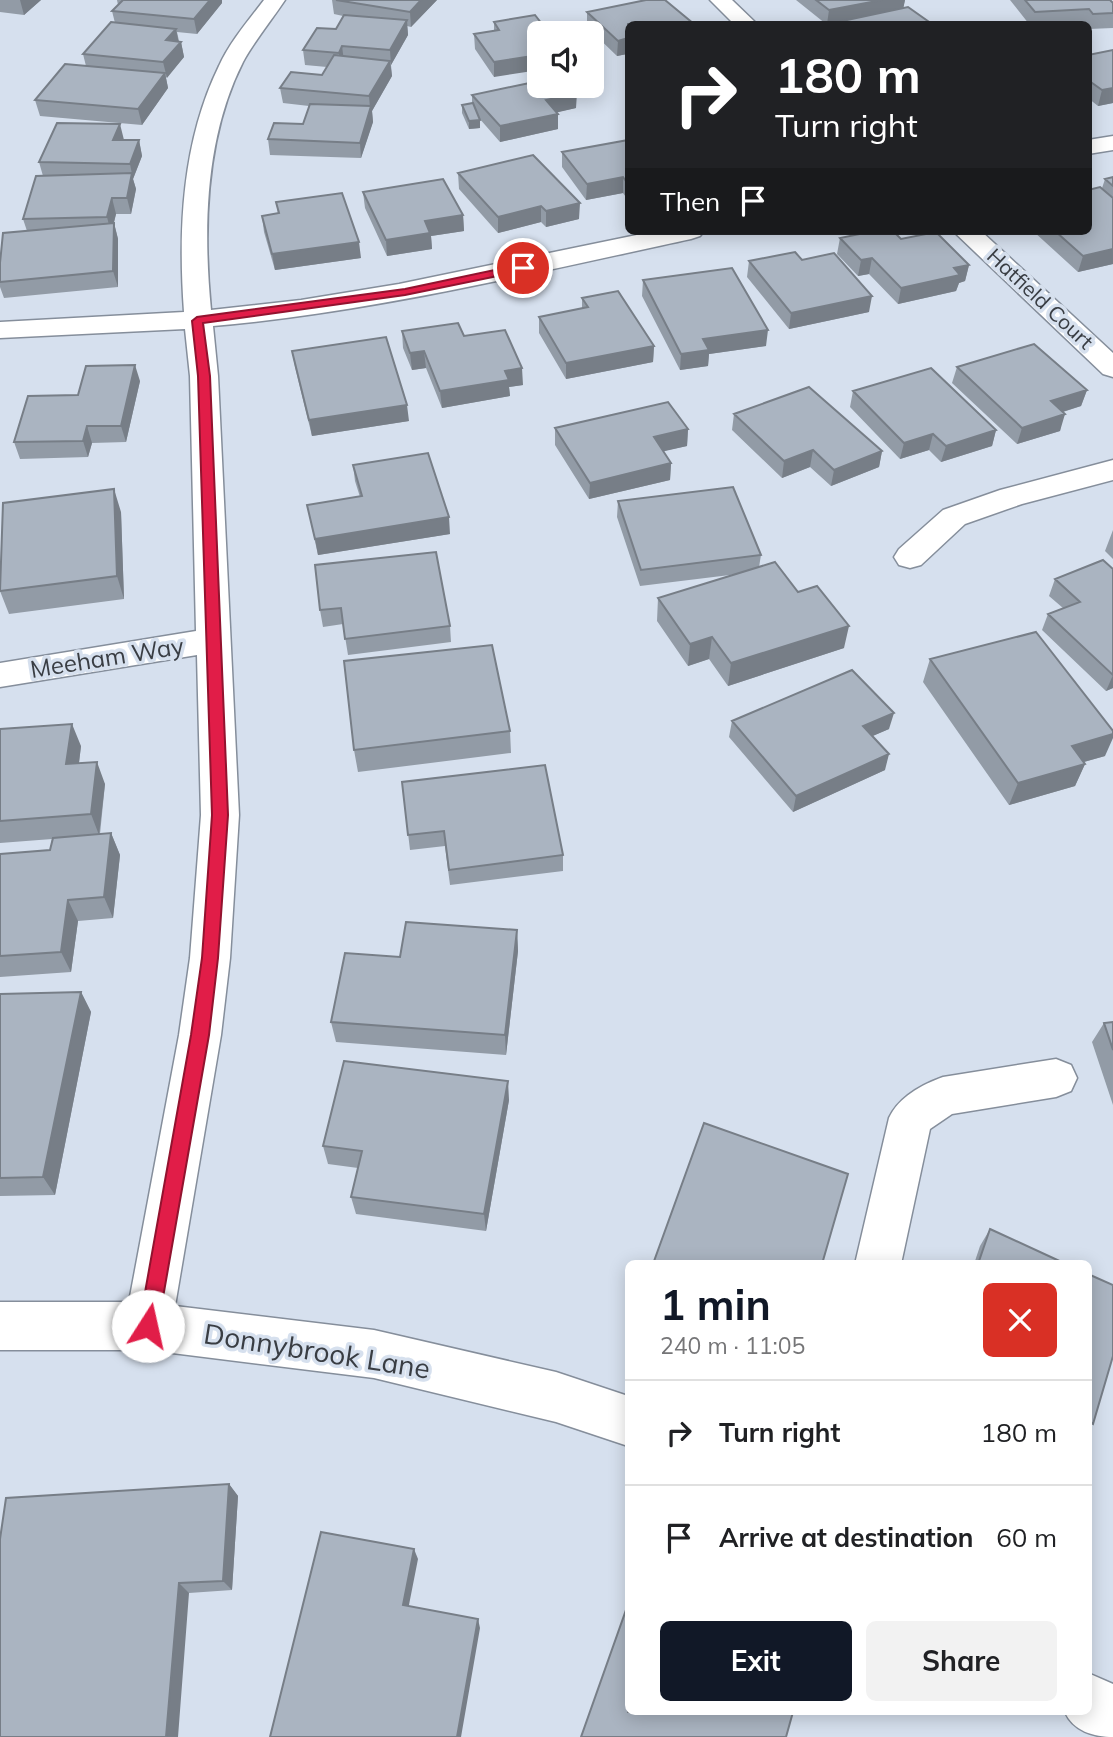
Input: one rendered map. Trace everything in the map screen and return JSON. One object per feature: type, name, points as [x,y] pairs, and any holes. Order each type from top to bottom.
[{"type":"street","points":[[148,1326],[200,1035],[210,958],[220,815],[204,376],[197,321],[197,188],[203,144],[214,103],[230,66],[275,0]]},
{"type":"street","points":[[720,0],[743,21]]},
{"type":"street","points":[[1092,146],[1113,143]]},
{"type":"street","points":[[0,330],[197,321],[405,292],[672,235]]},
{"type":"street","name":"Hatfield Court","points":[[970,235],[1113,368]]},
{"type":"street","points":[[911,557],[954,517],[1011,497],[1113,470]]},
{"type":"street","name":"Meeham Way","points":[[0,675],[213,640]]},
{"type":"street","points":[[879,1260],[911,1118],[943,1096],[1056,1078]]},
{"type":"street","name":"Donnybrook Lane","points":[[0,1326],[148,1326],[374,1354],[556,1397],[625,1420]]},
{"type":"street","points":[[1092,1703],[1113,1718]]},
{"type":"building","points":[[123,0],[210,0],[194,19],[112,11]]},
{"type":"building","points":[[336,0],[421,0],[410,12]]},
{"type":"building","points":[[646,0],[665,0],[690,21],[625,21],[625,39],[618,41],[604,28],[604,21],[597,21],[587,12]]},
{"type":"building","points":[[816,0],[882,0],[829,10]]},
{"type":"building","points":[[1025,0],[1110,0],[1113,3],[1113,13],[1093,14],[1089,9],[1035,12]]},
{"type":"building","points":[[908,7],[928,21],[842,21]]},
{"type":"building","points":[[344,15],[407,20],[390,50],[342,46],[339,53],[303,50],[317,28],[336,29]]},
{"type":"building","points":[[535,15],[540,21],[527,21],[527,57],[494,62],[474,34],[499,30],[494,22]]},
{"type":"building","points":[[111,22],[176,29],[166,40],[181,42],[163,62],[83,54]]},
{"type":"building","points":[[1113,50],[1113,88],[1102,90],[1092,83],[1092,54]]},
{"type":"building","points":[[334,55],[390,61],[369,96],[280,88],[291,72],[322,75]]},
{"type":"building","points":[[65,64],[165,73],[138,109],[35,100]]},
{"type":"building","points":[[527,84],[527,98],[555,98],[546,100],[558,114],[500,126],[472,95]]},
{"type":"building","points":[[473,103],[480,120],[469,121],[462,105]]},
{"type":"building","points":[[310,104],[371,106],[360,143],[268,139],[274,123],[303,124]]},
{"type":"building","points":[[57,123],[120,124],[113,140],[139,140],[130,164],[39,162]]},
{"type":"building","points":[[625,141],[625,180],[623,177],[587,184],[562,152]]},
{"type":"building","points":[[533,155],[580,203],[546,211],[541,206],[498,217],[458,173]]},
{"type":"building","points":[[132,173],[127,198],[112,198],[107,217],[23,219],[36,176]]},
{"type":"building","points":[[1113,177],[1113,186],[1105,179]]},
{"type":"building","points":[[443,179],[463,215],[425,221],[430,233],[386,240],[363,192]]},
{"type":"building","points":[[1100,187],[1113,198],[1113,249],[1083,256],[1059,235],[1092,235],[1092,189]]},
{"type":"building","points":[[342,193],[359,242],[272,254],[262,216],[279,213],[276,202]]},
{"type":"building","points":[[114,223],[113,271],[0,282],[3,233]]},
{"type":"building","points":[[855,235],[897,235],[901,239],[939,235],[969,265],[954,268],[960,275],[901,288],[872,258],[861,260],[840,238]]},
{"type":"building","points":[[795,252],[802,260],[834,253],[872,296],[791,313],[749,261]]},
{"type":"building","points":[[732,268],[768,330],[703,339],[709,350],[681,354],[643,280]]},
{"type":"building","points":[[618,291],[654,346],[566,363],[539,317],[588,307],[582,298]]},
{"type":"building","points":[[458,323],[464,336],[505,330],[522,368],[505,371],[509,380],[440,391],[424,351],[410,353],[402,331]]},
{"type":"building","points":[[386,337],[407,405],[309,420],[292,351]]},
{"type":"building","points":[[1034,344],[1087,390],[1051,401],[1065,414],[1022,428],[957,367]]},
{"type":"building","points":[[135,365],[121,426],[87,426],[83,441],[14,442],[28,396],[78,395],[86,366]]},
{"type":"building","points":[[931,368],[996,430],[946,446],[933,434],[904,443],[853,391]]},
{"type":"building","points":[[809,387],[882,451],[834,470],[813,450],[784,461],[734,414]]},
{"type":"building","points":[[668,402],[688,429],[654,437],[671,463],[590,483],[555,428]]},
{"type":"building","points":[[428,453],[449,517],[315,539],[307,505],[362,496],[353,465]]},
{"type":"building","points":[[733,487],[761,555],[641,570],[618,501]]},
{"type":"building","points":[[114,489],[117,576],[0,591],[3,503]]},
{"type":"building","points":[[436,552],[450,626],[345,639],[341,608],[320,610],[315,565]]},
{"type":"building","points":[[1103,560],[1113,569],[1113,675],[1048,614],[1080,602],[1055,579]]},
{"type":"building","points":[[775,562],[798,592],[817,586],[849,626],[731,663],[712,637],[690,644],[658,598]]},
{"type":"building","points":[[1036,632],[1113,734],[1072,746],[1085,764],[1018,783],[930,659]]},
{"type":"building","points":[[492,645],[510,731],[354,750],[344,661]]},
{"type":"building","points":[[852,670],[894,713],[863,726],[889,754],[796,796],[732,721]]},
{"type":"building","points":[[72,724],[66,764],[97,762],[91,814],[0,821],[0,729]]},
{"type":"building","points":[[545,765],[563,855],[449,870],[444,831],[408,835],[402,782]]},
{"type":"building","points":[[111,833],[104,897],[68,900],[61,952],[0,956],[0,854],[50,850],[53,838]]},
{"type":"building","points":[[406,922],[517,930],[505,1035],[331,1022],[345,953],[400,957]]},
{"type":"building","points":[[81,992],[43,1177],[0,1178],[0,994]]},
{"type":"building","points":[[1113,1022],[1113,1050],[1104,1023]]},
{"type":"building","points":[[344,1061],[508,1081],[484,1214],[351,1197],[362,1151],[323,1146]]},
{"type":"building","points":[[704,1123],[848,1174],[823,1260],[654,1260]]},
{"type":"building","points":[[990,1229],[1057,1260],[979,1260]]},
{"type":"building","points":[[1092,1276],[1113,1285],[1113,1356],[1093,1424]]},
{"type":"building","points":[[229,1484],[223,1581],[179,1583],[166,1737],[0,1737],[0,1539],[6,1498]]},
{"type":"building","points":[[321,1532],[414,1549],[403,1605],[478,1619],[457,1737],[270,1737]]},
{"type":"building","points":[[625,1613],[625,1715],[792,1715],[786,1737],[581,1737]]},
{"type":"route","points":[[148,1326],[200,1035],[210,958],[220,815],[204,376],[197,321],[405,292],[523,268]]}]
